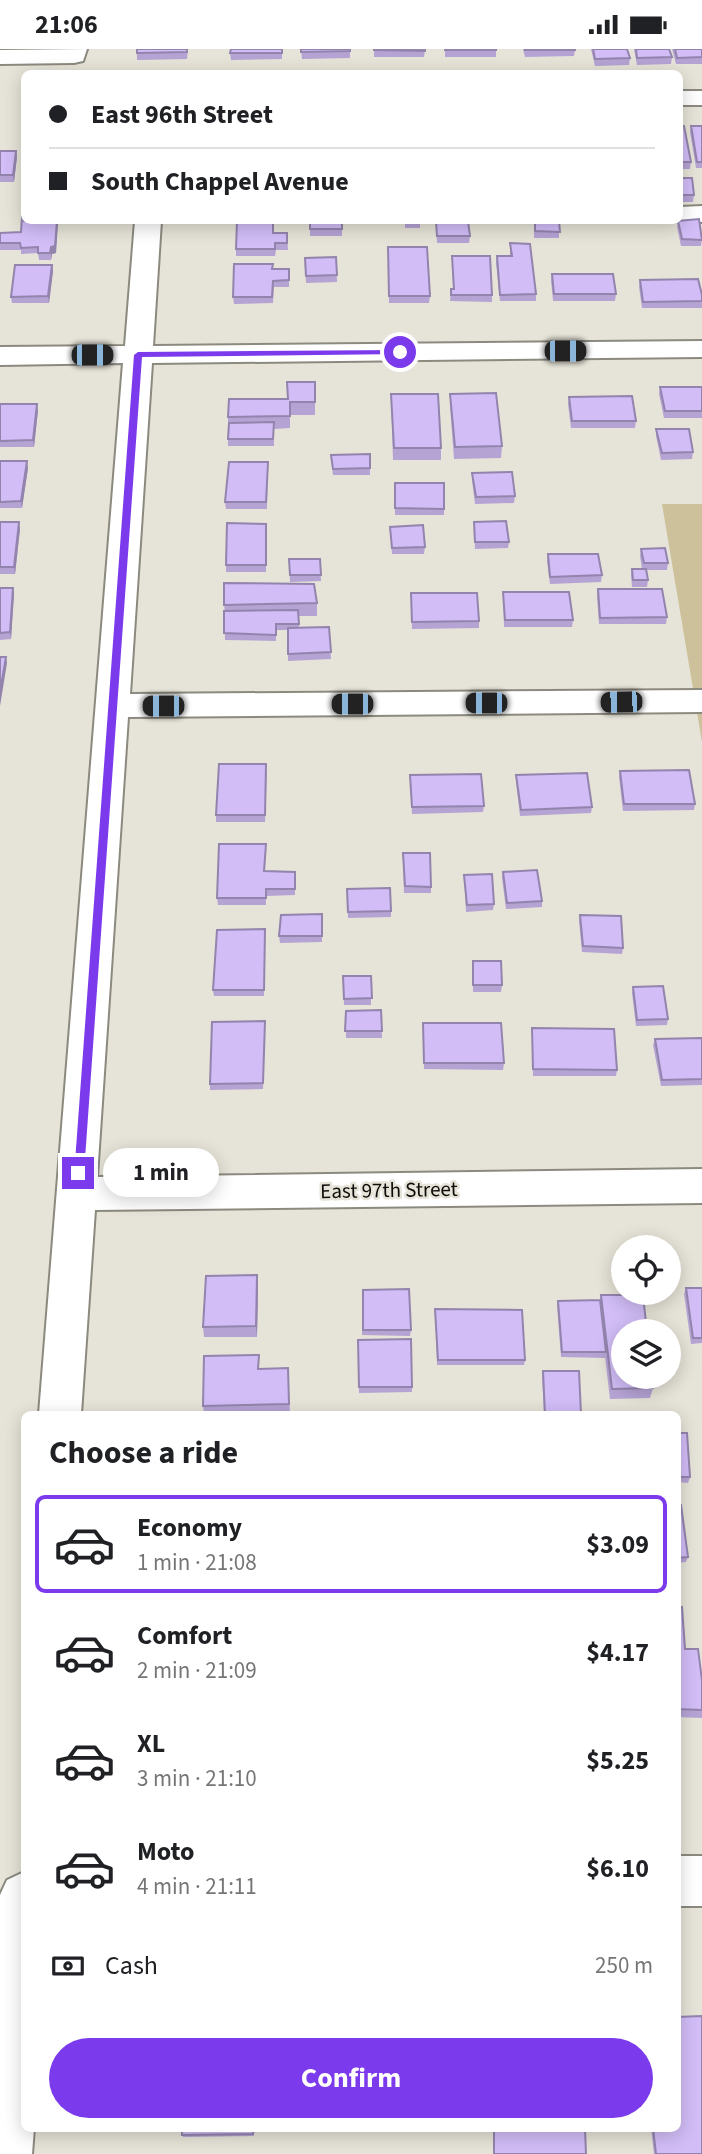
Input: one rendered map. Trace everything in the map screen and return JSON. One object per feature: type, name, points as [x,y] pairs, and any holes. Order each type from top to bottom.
[{"type":"street","points":[[0,57],[74,56],[75,49]]},
{"type":"street","points":[[683,98],[702,98]]},
{"type":"street","points":[[683,215],[702,214]]},
{"type":"street","points":[[60,1411],[148,224]]},
{"type":"street","points":[[0,356],[702,349]]},
{"type":"street","points":[[112,706],[702,701]]},
{"type":"street","name":"East 97th Street","points":[[76,1194],[702,1186]]},
{"type":"street","points":[[681,1881],[702,1881]]},
{"type":"street","points":[[6,2154],[21,1940]]},
{"type":"shaded area","points":[[662,504],[702,504],[702,742]]},
{"type":"building","points":[[137,49],[187,49],[187,52],[137,53]]},
{"type":"building","points":[[231,49],[282,49],[282,53],[230,53]]},
{"type":"building","points":[[301,49],[350,49],[350,51],[301,52]]},
{"type":"building","points":[[425,49],[425,51],[374,50]]},
{"type":"building","points":[[496,49],[496,50],[445,50]]},
{"type":"building","points":[[575,49],[575,50],[525,50]]},
{"type":"building","points":[[593,49],[627,49],[630,58],[595,59]]},
{"type":"building","points":[[636,49],[669,49],[672,57],[637,58]]},
{"type":"building","points":[[675,49],[702,49],[702,57],[677,58]]},
{"type":"building","points":[[683,126],[684,126],[691,162],[683,162]]},
{"type":"building","points":[[691,126],[702,126],[702,162],[697,162]]},
{"type":"building","points":[[0,151],[16,151],[13,175],[0,175]]},
{"type":"building","points":[[683,178],[692,178],[694,195],[683,195]]},
{"type":"building","points":[[699,219],[702,240],[682,239],[679,224],[683,224],[683,221]]},
{"type":"building","points":[[22,224],[57,224],[55,246],[51,247],[50,253],[38,253],[38,247],[21,248],[20,243],[0,243],[0,233],[21,232]]},
{"type":"building","points":[[237,224],[273,224],[273,233],[287,233],[287,243],[275,243],[275,249],[236,249]]},
{"type":"building","points":[[310,224],[342,224],[342,229],[310,229]]},
{"type":"building","points":[[436,224],[468,224],[470,236],[437,236]]},
{"type":"building","points":[[535,224],[559,224],[560,232],[535,231]]},
{"type":"building","points":[[510,243],[530,244],[536,294],[500,295],[497,256],[512,256]]},
{"type":"building","points":[[388,247],[427,247],[430,296],[389,296]]},
{"type":"building","points":[[452,256],[490,256],[492,295],[451,295],[451,289],[454,289]]},
{"type":"building","points":[[336,257],[337,275],[306,276],[305,258]]},
{"type":"building","points":[[234,264],[273,264],[272,269],[289,269],[289,280],[273,281],[272,297],[233,297]]},
{"type":"building","points":[[15,265],[52,265],[48,296],[11,297]]},
{"type":"building","points":[[552,274],[613,274],[616,294],[554,294]]},
{"type":"building","points":[[698,279],[702,301],[643,302],[640,280]]},
{"type":"building","points":[[287,382],[315,382],[315,402],[290,402],[290,416],[228,417],[229,399],[288,399]]},
{"type":"building","points":[[660,387],[702,387],[702,411],[665,411]]},
{"type":"building","points":[[496,393],[502,446],[455,447],[450,394]]},
{"type":"building","points":[[391,394],[438,394],[441,448],[394,448]]},
{"type":"building","points":[[632,396],[636,421],[572,421],[569,397]]},
{"type":"building","points":[[0,404],[37,404],[33,440],[0,441]]},
{"type":"building","points":[[274,422],[273,439],[228,439],[229,423]]},
{"type":"building","points":[[656,429],[689,429],[693,452],[662,453]]},
{"type":"building","points":[[370,454],[370,468],[333,469],[331,455]]},
{"type":"building","points":[[0,461],[27,461],[21,501],[0,502]]},
{"type":"building","points":[[229,462],[268,462],[266,502],[225,502]]},
{"type":"building","points":[[512,472],[515,496],[476,497],[472,473]]},
{"type":"building","points":[[395,483],[444,483],[444,509],[395,508]]},
{"type":"building","points":[[506,521],[509,542],[475,542],[474,522]]},
{"type":"building","points":[[0,522],[19,522],[14,567],[0,567]]},
{"type":"building","points":[[227,523],[266,524],[266,565],[226,565]]},
{"type":"building","points":[[423,525],[425,547],[392,548],[390,527]]},
{"type":"building","points":[[665,548],[668,563],[644,563],[641,549]]},
{"type":"building","points":[[548,554],[598,554],[602,575],[550,577]]},
{"type":"building","points":[[289,559],[320,559],[321,575],[290,575]]},
{"type":"building","points":[[632,569],[646,569],[648,580],[633,580]]},
{"type":"building","points":[[224,583],[314,584],[317,603],[224,605]]},
{"type":"building","points":[[0,588],[13,588],[10,632],[0,633]]},
{"type":"building","points":[[598,589],[662,589],[667,617],[600,618]]},
{"type":"building","points":[[503,592],[569,592],[573,620],[505,620]]},
{"type":"building","points":[[411,593],[477,593],[479,621],[412,622]]},
{"type":"building","points":[[298,610],[299,624],[276,624],[276,635],[224,633],[224,611]]},
{"type":"building","points":[[329,627],[331,652],[288,654],[288,628]]},
{"type":"building","points":[[0,657],[6,657],[0,692]]},
{"type":"building","points":[[219,764],[266,764],[265,815],[216,815]]},
{"type":"building","points":[[689,770],[695,804],[624,804],[620,771]]},
{"type":"building","points":[[587,773],[592,807],[521,810],[516,775]]},
{"type":"building","points":[[481,774],[484,806],[412,807],[410,775]]},
{"type":"building","points":[[219,844],[266,844],[264,871],[295,872],[295,889],[266,889],[266,898],[217,898]]},
{"type":"building","points":[[403,853],[430,853],[431,887],[405,886]]},
{"type":"building","points":[[537,870],[542,901],[507,903],[503,872]]},
{"type":"building","points":[[492,874],[494,904],[467,905],[464,875]]},
{"type":"building","points":[[390,888],[391,911],[348,912],[347,889]]},
{"type":"building","points":[[322,914],[322,936],[279,936],[281,915]]},
{"type":"building","points":[[580,915],[621,916],[623,948],[583,946]]},
{"type":"building","points":[[265,929],[264,990],[213,990],[217,930]]},
{"type":"building","points":[[473,961],[501,961],[502,985],[473,985]]},
{"type":"building","points":[[343,976],[371,976],[372,998],[344,999]]},
{"type":"building","points":[[663,986],[668,1019],[637,1020],[633,987]]},
{"type":"building","points":[[381,1010],[382,1031],[345,1031],[346,1011]]},
{"type":"building","points":[[265,1021],[263,1083],[210,1084],[212,1022]]},
{"type":"building","points":[[423,1023],[501,1023],[504,1063],[424,1063]]},
{"type":"building","points":[[532,1028],[614,1029],[617,1070],[533,1069]]},
{"type":"building","points":[[702,1038],[702,1079],[662,1080],[655,1039]]},
{"type":"building","points":[[257,1275],[256,1326],[203,1327],[206,1276]]},
{"type":"building","points":[[686,1288],[702,1288],[702,1338],[693,1338]]},
{"type":"building","points":[[409,1289],[411,1330],[363,1330],[363,1290]]},
{"type":"building","points":[[601,1295],[611,1295],[611,1305],[644,1305],[646,1319],[611,1319],[611,1380]]},
{"type":"building","points":[[600,1300],[606,1352],[562,1352],[558,1301]]},
{"type":"building","points":[[435,1309],[522,1310],[525,1360],[438,1360]]},
{"type":"building","points":[[411,1339],[412,1387],[359,1387],[358,1340]]},
{"type":"building","points":[[259,1355],[258,1369],[288,1368],[289,1404],[203,1406],[204,1356]]},
{"type":"building","points":[[543,1371],[579,1371],[581,1411],[545,1411]]},
{"type":"building","points":[[681,1433],[687,1433],[690,1477],[681,1477]]},
{"type":"building","points":[[681,1505],[688,1557],[681,1558]]},
{"type":"building","points":[[681,1607],[685,1649],[698,1649],[702,1710],[681,1709]]},
{"type":"building","points":[[702,2016],[702,2154],[656,2154],[653,2132],[681,2132],[681,2017]]},
{"type":"building","points":[[182,2132],[253,2132],[253,2134],[182,2135]]},
{"type":"building","points":[[494,2132],[585,2132],[586,2154],[494,2154]]},
{"type":"route","points":[[78,1173],[138,355],[400,352]]}]
